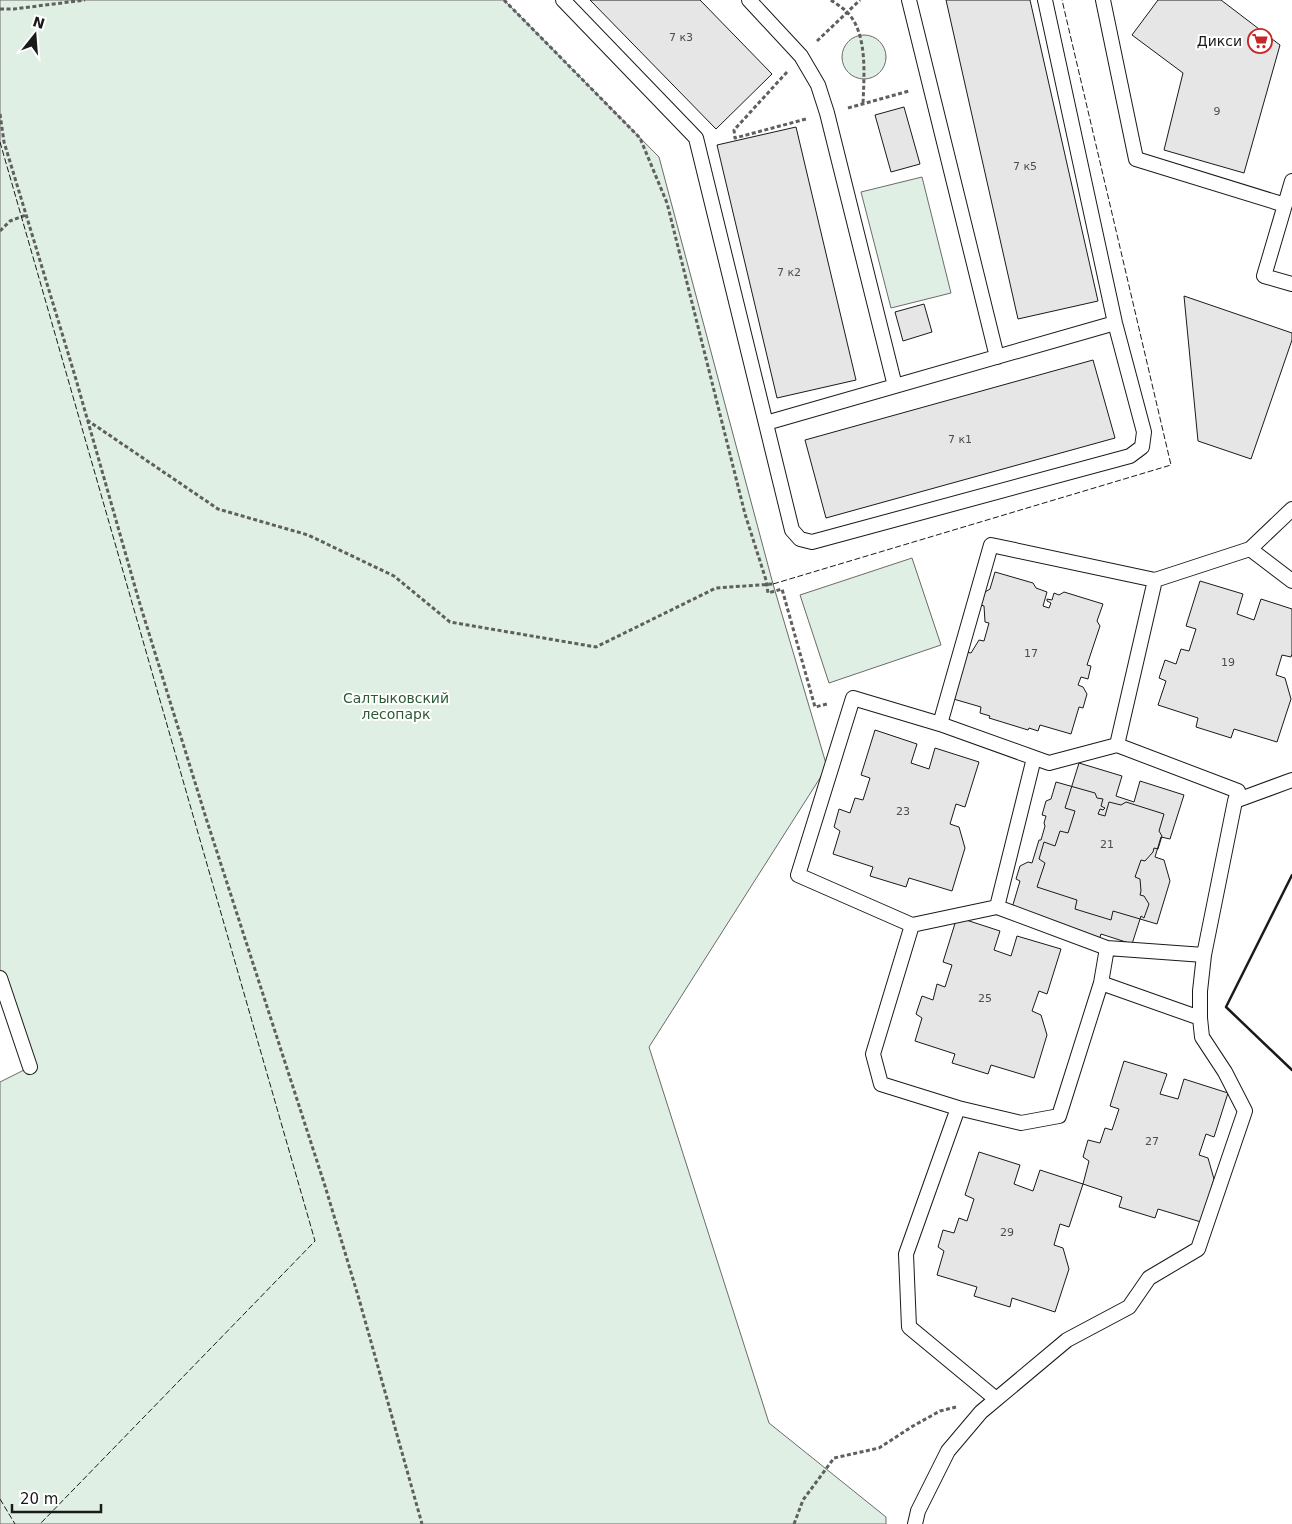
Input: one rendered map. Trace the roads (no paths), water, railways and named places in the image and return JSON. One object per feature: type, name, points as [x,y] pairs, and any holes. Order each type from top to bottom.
[{"type":"lane","points":[[563,0],[696,138],[792,530],[800,539],[812,542],[1130,456],[1142,447],[1144,432],[1115,323],[1045,0]]},
{"type":"lane","points":[[749,0],[801,56],[818,86],[827,113],[895,386]]},
{"type":"lane","points":[[909,0],[997,357]]},
{"type":"lane","points":[[1103,0],[1136,159],[1285,205]]},
{"type":"lane","points":[[1292,181],[1264,276],[1292,284]]},
{"type":"lane","points":[[766,423],[1115,323]]},
{"type":"lane","points":[[940,724],[991,545],[1155,580],[1250,549],[1292,509]]},
{"type":"lane","points":[[1250,549],[1292,581]]},
{"type":"lane","points":[[1117,745],[1155,580]]},
{"type":"lane","points":[[915,1524],[918,1511],[948,1451],[981,1412],[1067,1340],[1128,1307],[1149,1278],[1198,1249],[1245,1111],[1225,1072],[1202,1037],[1200,1018],[1200,991],[1204,955],[1238,791],[1117,745],[1048,763],[940,724],[852,698],[798,875],[912,925],[997,907],[1107,948],[1204,955]]},
{"type":"lane","points":[[997,907],[1034,758]]},
{"type":"lane","points":[[1235,801],[1292,780]]},
{"type":"lane","points":[[912,925],[873,1054],[881,1084],[958,1108],[1021,1123],[1059,1116],[1101,983],[1107,948]]},
{"type":"lane","points":[[0,978],[30,1068]]},
{"type":"lane","points":[[1101,983],[1200,1018]]},
{"type":"lane","points":[[958,1108],[906,1254],[909,1326],[996,1399]]},
{"type":"place","name":"Дикси","points":[[1260,41]]},
{"type":"park label","name":"Салтыковский лесопарк","points":[[396,706]]}]
